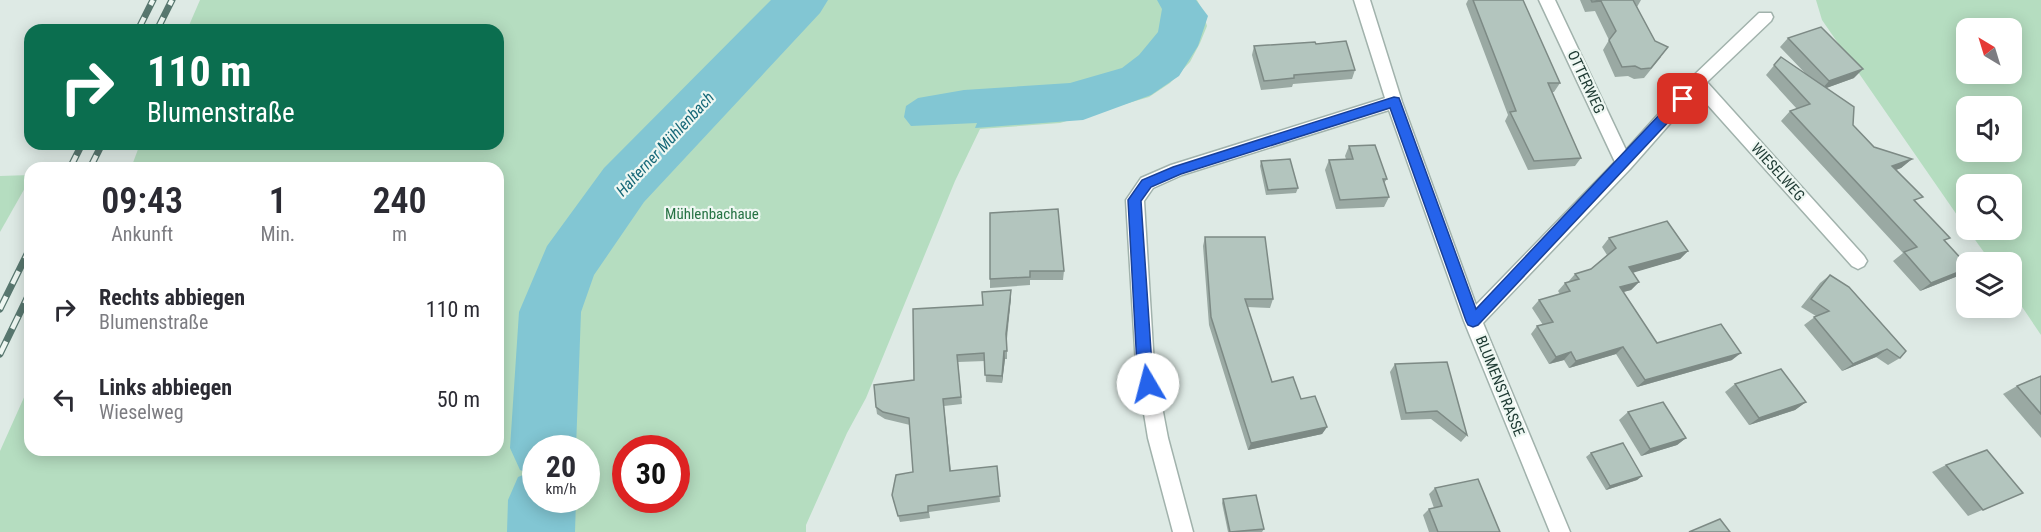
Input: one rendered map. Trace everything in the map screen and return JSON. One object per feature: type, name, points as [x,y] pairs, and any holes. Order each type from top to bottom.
[{"type":"street","name":"BLUMENSTRASSE","points":[[1362,0],[1394,102],[1473,321],[1560,532]]},
{"type":"street","name":"OTTERWEG","points":[[1547,0],[1624,164]]},
{"type":"street","points":[[1473,321],[1624,164],[1698,82],[1765,17]]},
{"type":"street","name":"WIESELWEG","points":[[1698,82],[1858,261]]},
{"type":"street","points":[[1183,532],[1158,438],[1144,366],[1135,200],[1147,183],[1177,170],[1394,102]]},
{"type":"green space","name":"Mühlenbachaue","points":[[200,0],[1197,0],[1207,26],[1190,62],[1170,83],[1149,97],[1060,123],[980,129],[955,181],[866,398],[847,433],[806,525],[806,532],[0,532],[0,451],[24,397],[24,456],[504,456],[504,162],[133,162],[138,150],[504,150],[504,24],[190,24]]},
{"type":"green space","points":[[1816,0],[2041,0],[2041,335],[2022,307],[2022,252],[1984,252],[1975,240],[2022,240],[2022,174],[1956,174],[1956,214],[1822,20]]},
{"type":"green space","points":[[24,175],[24,190],[0,232],[0,176]]},
{"type":"water","points":[[1157,0],[1196,0],[1208,16],[1198,46],[1179,76],[1151,95],[1083,120],[975,128],[977,123],[911,126],[904,117],[906,106],[918,98],[964,90],[1070,83],[1122,68],[1139,55],[1158,32],[1162,9]]},
{"type":"building","points":[[1473,0],[1523,0],[1560,83],[1548,83],[1581,158],[1534,161],[1510,112],[1516,111]]},
{"type":"building","points":[[1591,0],[1633,0],[1655,41],[1668,47],[1651,68],[1622,67],[1609,40],[1616,31],[1601,1],[1592,2]]},
{"type":"building","points":[[1821,27],[1863,69],[1829,81],[1788,38]]},
{"type":"building","points":[[1346,41],[1355,70],[1294,75],[1294,78],[1264,81],[1254,46],[1315,42],[1316,44]]},
{"type":"building","points":[[1781,57],[1854,107],[1853,125],[1874,147],[1912,159],[1892,166],[1923,197],[1914,200],[1950,238],[1944,240],[1956,253],[1956,273],[1931,283],[1904,252],[1917,247],[1790,111],[1810,104],[1774,65]]},
{"type":"building","points":[[1375,145],[1387,179],[1383,179],[1389,197],[1340,200],[1329,160],[1353,159],[1349,146]]},
{"type":"building","points":[[1290,159],[1298,188],[1268,190],[1261,161]]},
{"type":"building","points":[[1058,209],[1064,271],[1030,271],[1030,277],[990,279],[990,213]]},
{"type":"building","points":[[1667,221],[1688,251],[1629,267],[1639,282],[1620,287],[1657,343],[1721,324],[1741,353],[1645,380],[1623,347],[1576,361],[1571,352],[1556,357],[1537,326],[1553,322],[1539,300],[1570,291],[1565,283],[1579,279],[1575,274],[1591,269],[1616,248],[1609,238]]},
{"type":"building","points":[[1205,237],[1265,237],[1273,299],[1245,299],[1272,382],[1293,377],[1301,399],[1315,396],[1327,427],[1251,443],[1211,317]]},
{"type":"building","points":[[1830,275],[1849,287],[1906,351],[1900,358],[1887,349],[1853,364],[1814,317],[1829,311],[1811,299]]},
{"type":"building","points":[[1011,290],[1006,334],[1007,351],[1004,351],[1002,376],[985,375],[984,353],[957,355],[961,397],[943,399],[950,471],[997,466],[1000,496],[928,506],[928,512],[898,516],[892,495],[896,475],[913,472],[909,418],[883,412],[876,407],[874,385],[914,380],[913,309],[983,305],[982,292]]},
{"type":"building","points":[[1447,362],[1467,435],[1437,411],[1406,413],[1395,364]]},
{"type":"building","points":[[1781,369],[1806,402],[1759,418],[1735,384]]},
{"type":"building","points":[[2041,376],[2041,414],[2017,386]]},
{"type":"building","points":[[1663,402],[1686,438],[1650,449],[1628,412]]},
{"type":"building","points":[[1623,443],[1642,476],[1610,486],[1591,453]]},
{"type":"building","points":[[1987,450],[2023,493],[1983,510],[1946,465]]},
{"type":"building","points":[[1478,479],[1500,532],[1438,532],[1429,509],[1442,506],[1435,488]]},
{"type":"building","points":[[1256,495],[1264,529],[1230,532],[1223,499]]},
{"type":"building","points":[[1720,519],[1730,532],[1689,532]]},
{"type":"waterway","name":"Halterner Mühlenbach","points":[[544,435],[550,312],[568,264],[624,185],[802,0]]},
{"type":"waterway","name":"Halterner Mühlenbach","points":[[541,532],[542,513]]},
{"type":"railway","points":[[141,24],[153,0]]},
{"type":"railway","points":[[160,24],[172,0]]},
{"type":"railway","points":[[73,162],[79,150]]},
{"type":"railway","points":[[93,162],[99,150]]},
{"type":"railway","points":[[0,309],[24,260]]},
{"type":"railway","points":[[0,354],[24,304]]},
{"type":"route","points":[[1148,384],[1144,366],[1135,200],[1147,183],[1177,170],[1394,102],[1473,321],[1624,164],[1683,99]]}]
